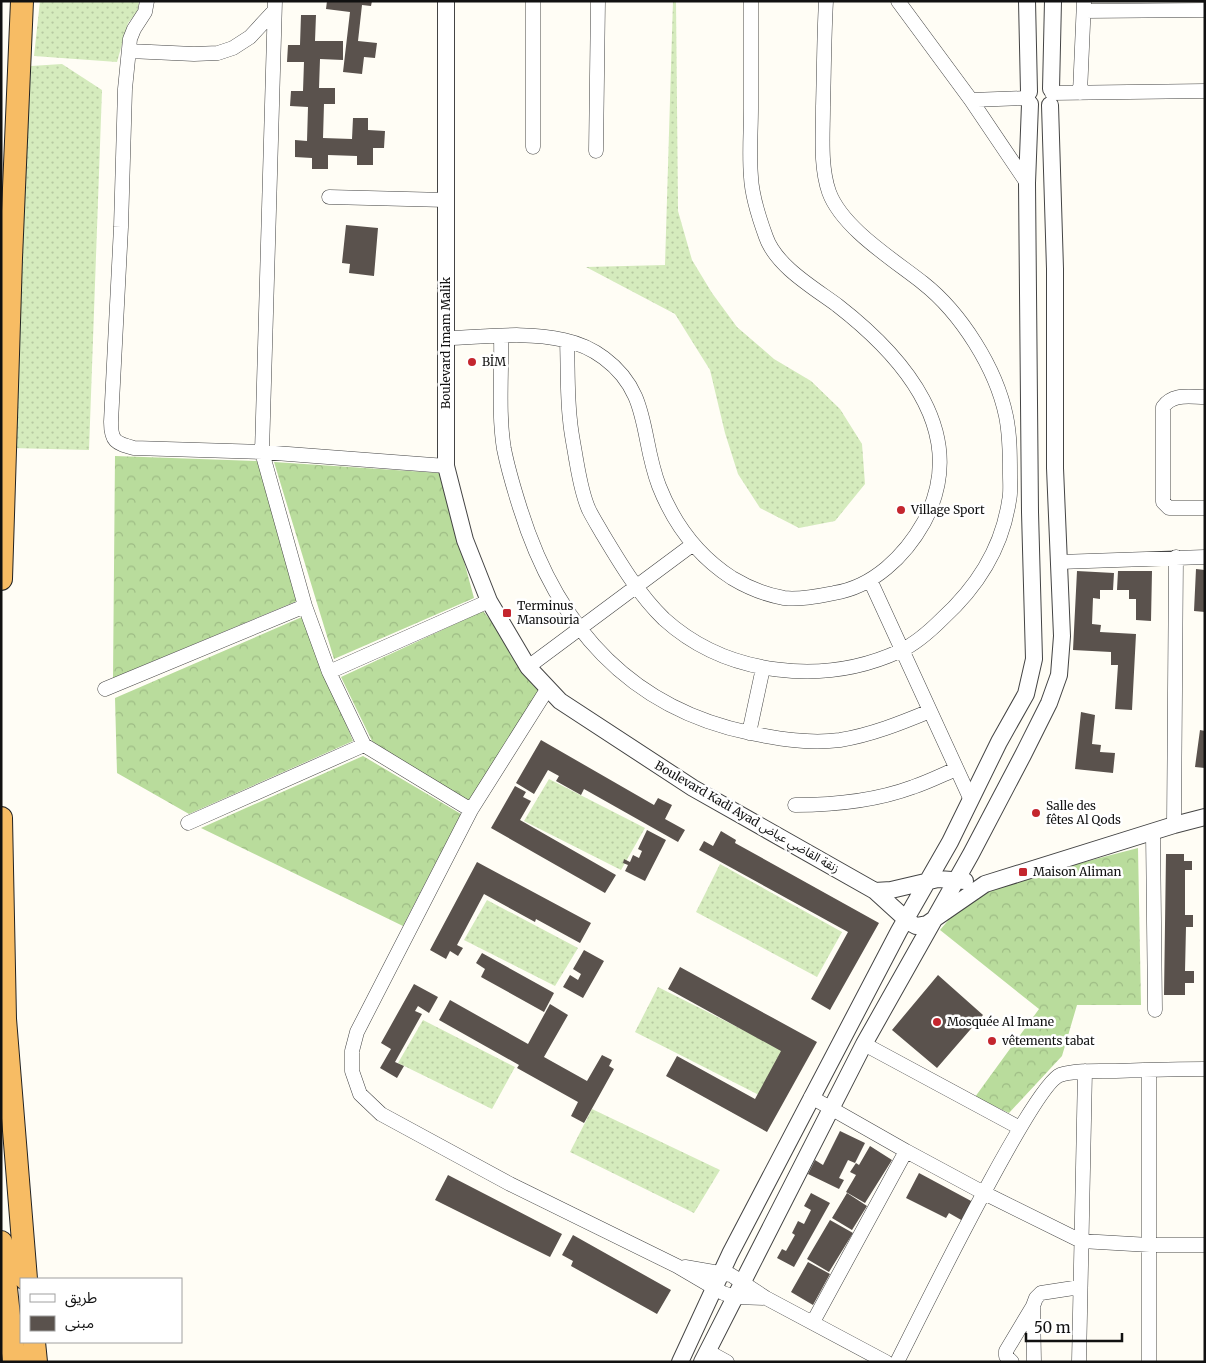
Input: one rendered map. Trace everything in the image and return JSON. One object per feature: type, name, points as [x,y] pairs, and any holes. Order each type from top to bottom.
[{"type":"highway","points":[[1,579],[11,258],[22,1]]},
{"type":"highway","points":[[20,72],[34,1]]},
{"type":"highway","points":[[1,818],[5,1019],[26,1278]]},
{"type":"highway","points":[[1,1242],[14,1362]]},
{"type":"highway","points":[[34,1343],[36,1362]]},
{"type":"street","points":[[147,1],[145,12],[132,34],[122,130],[121,226],[111,435],[114,440],[122,445],[134,448],[262,452],[446,466]]},
{"type":"street","name":"Boulevard Imam Malik","points":[[446,1],[446,466],[465,540],[489,600],[528,667]]},
{"type":"street","points":[[533,1],[533,147]]},
{"type":"street","points":[[596,151],[598,1]]},
{"type":"street","points":[[446,338],[542,336],[586,347],[612,364],[635,392],[658,484],[671,513],[692,544],[718,569],[743,585],[785,598],[815,597],[848,591],[870,580],[901,556],[919,531],[933,506],[939,476],[939,445],[929,410],[911,378],[892,354],[871,332],[781,261],[768,242],[758,215],[751,178],[751,1]]},
{"type":"street","points":[[568,341],[570,418],[582,488],[589,510],[636,586],[664,618],[689,637],[717,653],[763,668],[812,672],[840,669],[902,651],[929,632],[958,604],[975,584],[992,555],[1005,523],[1010,498],[1010,455],[1007,423],[998,390],[981,351],[945,303],[853,228],[838,210],[829,194],[824,173],[823,138],[826,1]]},
{"type":"street","points":[[898,1],[971,100],[1027,183]]},
{"type":"street","points":[[680,1362],[718,1281],[812,1097],[906,918],[950,842],[999,742],[1026,694],[1034,659],[1030,512],[1027,1]]},
{"type":"street","points":[[727,1362],[705,1356],[864,1044],[956,879],[1049,703],[1059,675],[1062,636],[1055,468],[1051,96],[1052,1]]},
{"type":"street","points":[[129,50],[194,54],[218,53],[233,48],[250,37],[275,6]]},
{"type":"street","points":[[275,6],[262,452],[305,606],[329,672],[364,745],[471,810]]},
{"type":"street","points":[[1080,93],[1084,6],[1205,10]]},
{"type":"street","points":[[1051,96],[1080,93],[1205,91]]},
{"type":"street","points":[[1029,98],[1036,108],[1043,109],[1051,96]]},
{"type":"street","points":[[971,100],[1029,98]]},
{"type":"street","points":[[329,197],[446,200]]},
{"type":"street","points":[[501,336],[504,449],[528,533],[558,597],[579,627],[607,660],[647,692],[692,716],[714,724],[771,738],[808,742],[840,740],[893,727],[930,711]]},
{"type":"street","points":[[1205,397],[1174,397],[1168,400],[1164,407],[1163,502],[1170,508],[1205,508]]},
{"type":"street","points":[[528,667],[692,544]]},
{"type":"street","points":[[1059,562],[1205,557]]},
{"type":"street","points":[[1174,825],[1176,558]]},
{"type":"street","points":[[870,580],[971,800]]},
{"type":"street","points":[[329,672],[489,600]]},
{"type":"street","points":[[105,689],[305,606]]},
{"type":"street","name":"Boulevard Kadi Ayad زنقة القاضي عياض","points":[[528,667],[560,701],[693,788],[875,891],[906,918]]},
{"type":"street","points":[[749,733],[763,668]]},
{"type":"street","points":[[548,688],[471,810],[357,1032],[352,1051],[352,1071],[360,1094],[381,1114],[510,1184],[677,1266],[718,1281],[731,1275],[743,1281],[766,1298],[886,1362]]},
{"type":"street","points":[[188,823],[364,745]]},
{"type":"street","points":[[795,805],[835,804],[869,799],[913,788],[956,769]]},
{"type":"street","points":[[906,918],[914,925],[921,926],[985,884],[1205,817]]},
{"type":"street","points":[[1153,833],[1155,1010]]},
{"type":"street","points":[[875,891],[891,890],[938,879],[956,879],[985,884]]},
{"type":"street","points":[[864,1044],[1020,1128]]},
{"type":"street","points":[[897,1362],[984,1193],[1020,1128],[1034,1105],[1055,1078],[1061,1075],[1085,1071],[1205,1069]]},
{"type":"street","points":[[1149,1070],[1149,1362]]},
{"type":"street","points":[[1079,1362],[1085,1071]]},
{"type":"street","points":[[812,1097],[984,1193],[1081,1241],[1150,1245],[1205,1245]]},
{"type":"street","points":[[813,1322],[906,1151]]},
{"type":"street","points":[[718,1281],[723,1294],[735,1297],[766,1298]]},
{"type":"street","points":[[1012,1362],[1006,1356],[1006,1351],[1036,1298],[1041,1293],[1080,1286]]},
{"type":"street","points":[[1033,1306],[1034,1362]]},
{"type":"green space","points":[[40,1],[139,1],[138,11],[128,23],[117,62],[34,56]]},
{"type":"green space","points":[[673,1],[676,1],[678,211],[692,260],[712,293],[737,327],[774,359],[811,381],[840,409],[862,444],[865,484],[835,521],[799,528],[760,508],[738,474],[725,433],[710,370],[675,314],[586,267],[665,265]]},
{"type":"green space","points":[[62,64],[102,90],[89,450],[11,448],[31,66]]},
{"type":"green space","points":[[115,456],[258,461],[297,601],[113,678]]},
{"type":"green space","points":[[274,462],[440,473],[474,598],[334,659]]},
{"type":"green space","points":[[483,611],[544,685],[465,806],[372,741],[341,677]]},
{"type":"green space","points":[[302,617],[353,741],[189,814],[117,773],[115,698]]},
{"type":"green space","points":[[363,756],[461,814],[403,926],[201,828]]},
{"type":"green space","points":[[549,779],[645,828],[621,870],[524,821]]},
{"type":"green space","points":[[1138,848],[1141,1005],[1077,1005],[1062,1056],[1009,1113],[975,1097],[1039,1009],[940,930],[973,891]]},
{"type":"green space","points":[[720,864],[842,932],[817,977],[696,912]]},
{"type":"green space","points":[[487,900],[578,948],[555,986],[464,940]]},
{"type":"green space","points":[[658,987],[783,1050],[759,1095],[635,1032]]},
{"type":"green space","points":[[423,1020],[515,1067],[492,1109],[398,1063]]},
{"type":"green space","points":[[592,1109],[720,1170],[694,1213],[570,1152]]},
{"type":"building","points":[[327,1],[372,1],[371,6],[362,5],[358,41],[377,43],[375,58],[364,57],[362,74],[343,72],[350,12],[326,9]]},
{"type":"building","points":[[301,15],[316,15],[315,41],[343,41],[343,60],[320,59],[319,88],[335,88],[335,104],[324,104],[323,138],[352,139],[353,118],[368,118],[368,130],[385,131],[384,148],[373,148],[373,165],[357,165],[357,156],[328,155],[328,169],[312,169],[312,158],[295,157],[295,140],[307,141],[308,107],[290,106],[291,91],[303,91],[304,62],[287,62],[288,45],[300,45]]},
{"type":"building","points":[[346,225],[378,228],[374,276],[349,273],[350,264],[342,263]]},
{"type":"building","points":[[1196,569],[1205,570],[1205,612],[1194,611]]},
{"type":"building","points":[[1077,571],[1114,573],[1113,590],[1100,590],[1100,599],[1093,598],[1092,624],[1101,625],[1100,632],[1136,634],[1132,710],[1115,709],[1118,665],[1111,665],[1111,652],[1073,650]]},
{"type":"building","points":[[1118,571],[1152,571],[1151,621],[1136,620],[1136,599],[1129,599],[1129,590],[1117,590]]},
{"type":"building","points":[[1081,712],[1095,715],[1092,744],[1101,745],[1100,752],[1115,753],[1113,773],[1075,769]]},
{"type":"building","points":[[1200,730],[1205,731],[1205,768],[1195,767]]},
{"type":"building","points":[[541,740],[654,805],[658,798],[672,805],[665,819],[685,830],[678,842],[584,789],[581,795],[556,781],[559,776],[548,770],[534,794],[516,783]]},
{"type":"building","points":[[515,786],[526,792],[523,797],[531,801],[520,820],[616,875],[605,893],[491,828]]},
{"type":"building","points":[[647,830],[666,840],[645,881],[625,871],[628,865],[623,863],[624,859],[630,862],[633,855],[639,858],[642,851],[638,849]]},
{"type":"building","points":[[721,831],[736,840],[735,843],[879,923],[830,1010],[811,999],[848,932],[699,850],[704,841],[713,846]]},
{"type":"building","points":[[1166,854],[1184,854],[1184,861],[1192,861],[1192,870],[1185,870],[1185,915],[1193,915],[1193,927],[1186,927],[1185,971],[1194,971],[1194,983],[1185,983],[1185,995],[1164,995]]},
{"type":"building","points":[[477,862],[591,923],[580,943],[536,919],[535,922],[484,894],[457,945],[463,948],[458,956],[450,951],[446,959],[430,950]]},
{"type":"building","points":[[584,950],[604,961],[583,998],[563,987],[570,975],[578,980],[581,974],[573,969]]},
{"type":"building","points":[[482,953],[554,993],[544,1012],[481,977],[485,969],[476,963]]},
{"type":"building","points":[[680,967],[817,1042],[767,1132],[666,1076],[677,1056],[755,1099],[781,1051],[668,989]]},
{"type":"building","name":"Mosquée Al Imane","points":[[938,975],[983,1015],[937,1068],[892,1030]]},
{"type":"building","points":[[414,984],[438,997],[429,1013],[418,1006],[415,1011],[422,1014],[395,1062],[404,1066],[397,1078],[380,1068],[391,1049],[381,1043]]},
{"type":"building","points":[[450,1000],[528,1044],[550,1004],[568,1015],[544,1057],[587,1081],[602,1055],[612,1060],[609,1066],[614,1069],[584,1123],[571,1116],[578,1102],[517,1068],[519,1065],[439,1020]]},
{"type":"building","points":[[840,1131],[865,1143],[855,1163],[848,1160],[839,1178],[844,1180],[839,1189],[808,1174],[815,1160],[823,1165]]},
{"type":"building","points":[[870,1146],[892,1160],[865,1203],[846,1192],[856,1175],[850,1172],[856,1163],[859,1165]]},
{"type":"building","points":[[919,1173],[973,1202],[963,1221],[949,1213],[946,1218],[906,1198]]},
{"type":"building","points":[[448,1175],[562,1234],[550,1257],[435,1200]]},
{"type":"building","points":[[811,1193],[830,1203],[794,1267],[777,1258],[782,1249],[786,1251],[795,1235],[792,1233],[798,1221],[804,1224],[811,1210],[804,1206]]},
{"type":"building","points":[[847,1193],[867,1206],[852,1230],[832,1218]]},
{"type":"building","points":[[830,1220],[853,1233],[829,1272],[807,1259]]},
{"type":"building","points":[[573,1235],[671,1290],[657,1314],[571,1266],[573,1261],[562,1255]]},
{"type":"building","points":[[808,1262],[830,1274],[813,1305],[791,1292]]},
{"type":"place","name":"BİM","points":[[472,362]]},
{"type":"place","name":"Village Sport","points":[[901,510]]},
{"type":"place","name":"Terminus Mansouria","points":[[507,613]]},
{"type":"place","name":"Salle des fêtes Al Qods","points":[[1036,813]]},
{"type":"place","name":"Maison Aliman","points":[[1023,872]]},
{"type":"place","name":"Mosquée Al Imane","points":[[937,1022]]},
{"type":"place","name":"vêtements tabat","points":[[992,1041]]}]
